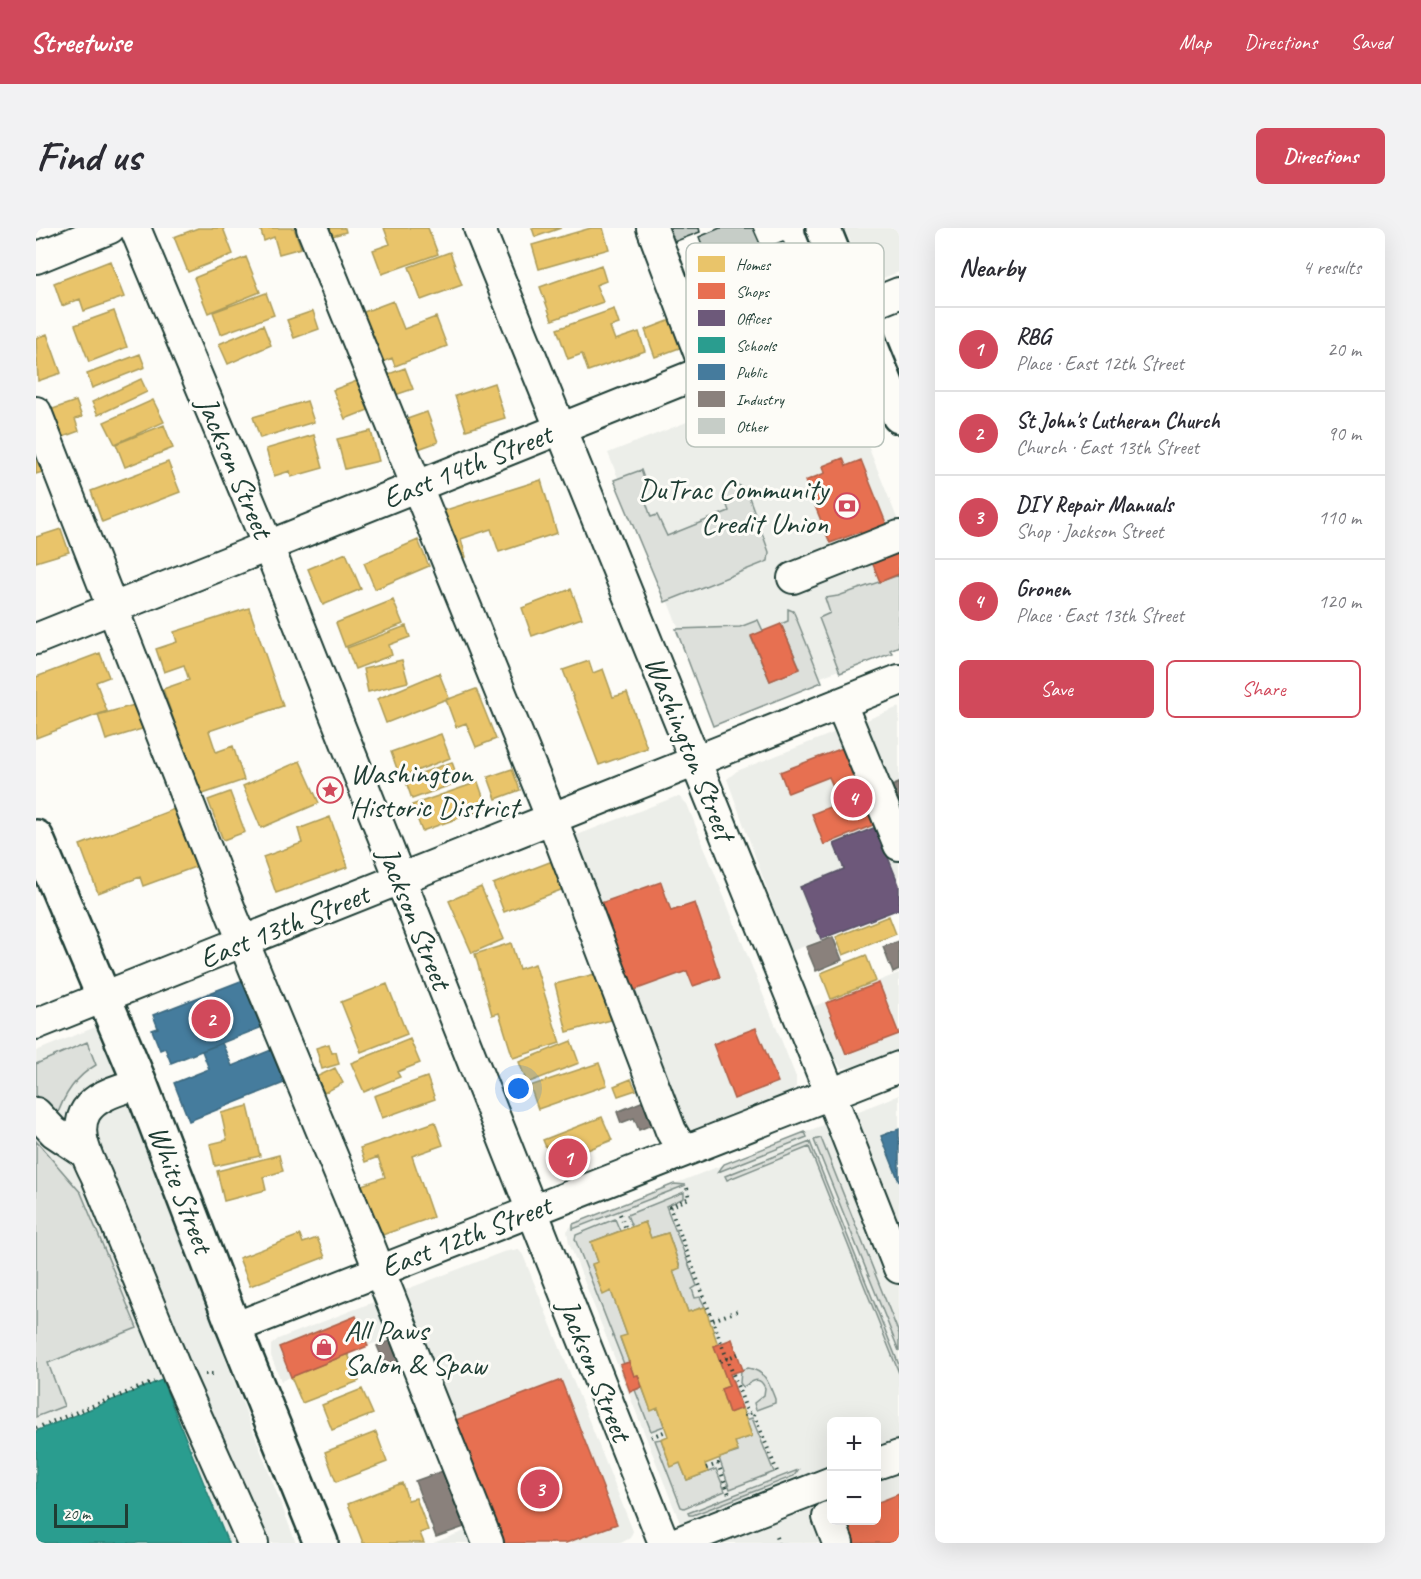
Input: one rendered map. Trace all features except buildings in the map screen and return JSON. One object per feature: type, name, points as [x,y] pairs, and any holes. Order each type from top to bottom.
[{"type":"main road","points":[[823,228],[829,243]]},
{"type":"main road","points":[[884,379],[899,416]]},
{"type":"main road","name":"White Street","points":[[36,837],[140,1083],[234,1328],[321,1543]]},
{"type":"street","points":[[36,258],[110,228]]},
{"type":"street","name":"Jackson Street","points":[[135,228],[268,546],[664,1543]]},
{"type":"street","points":[[312,228],[552,819],[671,1131],[683,1152]]},
{"type":"street","name":"Washington Street","points":[[479,228],[899,1268]]},
{"type":"street","points":[[652,228],[686,320]]},
{"type":"street","name":"East 14th Street","points":[[884,299],[899,293]]},
{"type":"street","name":"East 14th Street","points":[[36,639],[686,379]]},
{"type":"street","points":[[36,412],[243,942],[380,1270],[488,1543]]},
{"type":"street","points":[[793,578],[899,536]]},
{"type":"street","name":"East 13th Street","points":[[36,1024],[899,680]]},
{"type":"street","points":[[841,704],[899,845]]},
{"type":"street","name":"East 12th Street","points":[[234,1328],[899,1067]]},
{"type":"street","points":[[140,1083],[102,1096],[82,1117],[81,1135],[84,1152],[96,1175],[178,1375],[253,1543]]},
{"type":"street","points":[[36,1113],[54,1131],[84,1152]]},
{"type":"street","points":[[881,1462],[899,1455]]},
{"type":"street","points":[[676,1543],[827,1484]]},
{"type":"path","points":[[687,1188],[689,1198],[670,1207],[728,1358],[746,1415],[753,1412],[778,1475]]},
{"type":"path","points":[[620,1214],[626,1229]]},
{"type":"path","points":[[713,1320],[740,1310]]},
{"type":"path","points":[[720,1360],[738,1354]]},
{"type":"path","points":[[36,1428],[164,1378]]},
{"type":"path","points":[[650,1437],[666,1431]]},
{"type":"path","points":[[706,1468],[718,1464],[729,1494]]},
{"type":"path","points":[[776,1538],[778,1543]]},
{"type":"shaded area","points":[[844,228],[899,228],[899,272],[884,278],[884,243],[851,243]]},
{"type":"shaded area","points":[[686,422],[686,447],[868,447],[899,523],[899,646],[715,719],[608,453]]},
{"type":"shaded area","points":[[641,470],[648,490],[643,493],[651,517],[657,515],[667,536],[729,511],[723,494],[724,490],[736,484],[746,489],[769,552],[768,561],[665,602],[614,480]]},
{"type":"shaded area","points":[[899,575],[899,646],[890,650],[892,653],[840,673],[819,618],[830,613],[825,598],[838,596]]},
{"type":"shaded area","points":[[788,609],[795,615],[822,682],[713,726],[676,629],[740,627],[758,620],[763,631],[751,637],[770,681],[800,668],[781,624],[788,621]]},
{"type":"shaded area","points":[[899,707],[899,908],[790,952],[727,779],[737,771]]},
{"type":"shaded area","points":[[680,797],[687,804],[796,1077],[796,1087],[789,1092],[687,1135],[567,839]]},
{"type":"shaded area","points":[[899,973],[899,1049],[853,1067],[842,1068],[833,1058],[812,1007]]},
{"type":"shaded area","points":[[98,1026],[296,1543],[36,1543],[36,1051]]},
{"type":"shaded area","points":[[87,1042],[96,1065],[82,1075],[71,1088],[56,1119],[36,1096],[36,1064]]},
{"type":"shaded area","points":[[899,1095],[899,1543],[688,1543],[569,1243],[567,1231],[573,1224]]},
{"type":"shaded area","points":[[805,1132],[807,1137],[718,1172],[724,1164]]},
{"type":"shaded area","points":[[821,1138],[899,1334],[899,1351],[814,1140]]},
{"type":"shaded area","points":[[36,1141],[81,1193],[137,1328],[48,1363],[64,1406],[36,1417]]},
{"type":"shaded area","points":[[810,1142],[899,1365],[899,1373],[809,1147],[727,1180],[725,1176]]},
{"type":"shaded area","points":[[674,1184],[686,1185],[573,1229],[573,1224]]},
{"type":"shaded area","points":[[684,1192],[684,1198],[666,1206],[697,1286],[692,1289],[695,1298],[700,1297],[705,1307],[688,1312],[673,1271],[680,1267],[668,1233],[651,1238],[645,1222],[632,1227],[627,1215]]},
{"type":"shaded area","points":[[615,1219],[620,1231],[591,1242],[598,1262],[592,1265],[603,1294],[611,1291],[627,1335],[620,1338],[629,1362],[624,1364],[575,1239],[576,1235]]},
{"type":"shaded area","points":[[518,1249],[523,1255],[633,1531],[630,1538],[621,1543],[433,1543],[486,1523],[410,1329],[281,1381],[271,1356],[271,1345],[278,1339],[503,1252]]},
{"type":"shaded area","points":[[748,1368],[763,1375],[771,1388],[775,1403],[756,1410],[754,1403],[764,1395],[765,1388],[758,1380],[743,1387],[740,1383],[741,1370]]},
{"type":"shaded area","points":[[642,1387],[651,1410],[658,1408],[664,1426],[651,1431],[635,1390]]},
{"type":"shaded area","points":[[752,1418],[774,1472],[730,1489],[719,1458],[738,1452],[735,1442],[752,1436],[746,1420]]},
{"type":"shaded area","points":[[661,1439],[671,1466],[680,1463],[687,1480],[716,1469],[725,1491],[684,1508],[681,1507],[655,1440]]},
{"type":"shaded area","points":[[798,1470],[794,1476],[693,1515],[688,1513]]},
{"type":"place","name":"DuTrac Community Credit Union","points":[[847,506]]},
{"type":"place","name":"Washington Historic District","points":[[330,790]]},
{"type":"place","name":"Gronen","points":[[853,798]]},
{"type":"place","name":"St John's Lutheran Church","points":[[211,1019]]},
{"type":"place","name":"RBG","points":[[568,1158]]},
{"type":"place","name":"All Paws Salon & Spaw","points":[[324,1347]]},
{"type":"place","name":"DIY Repair Manuals","points":[[540,1489]]}]
